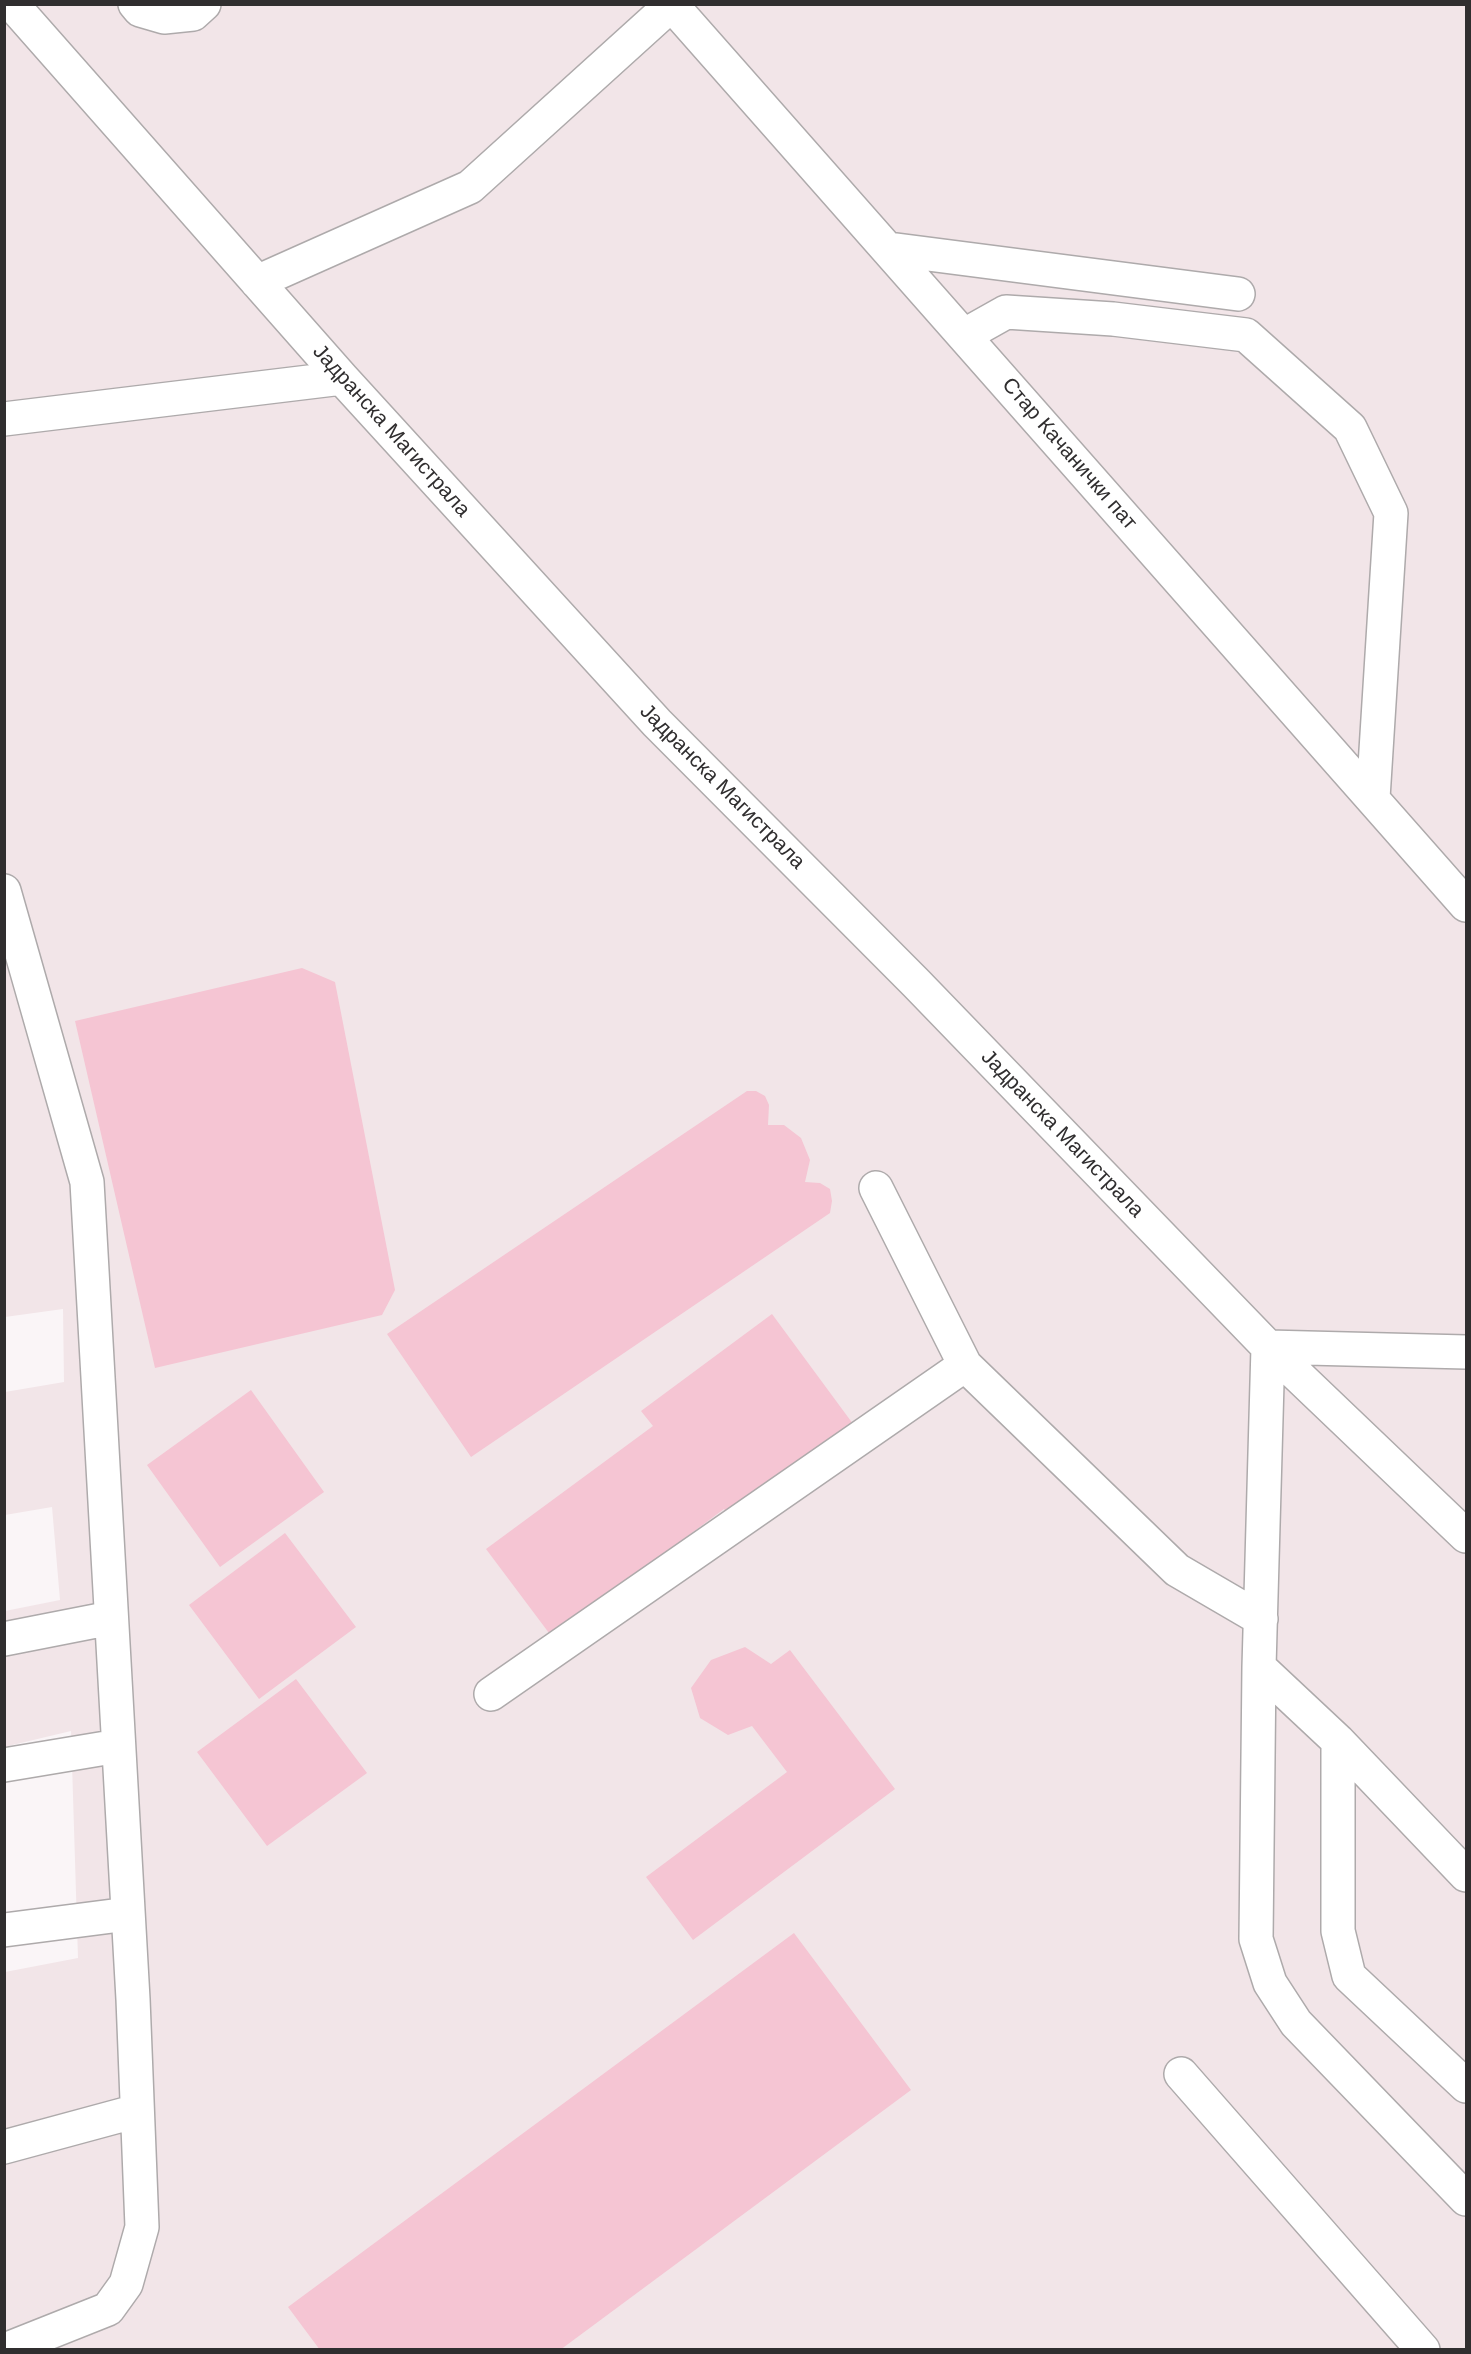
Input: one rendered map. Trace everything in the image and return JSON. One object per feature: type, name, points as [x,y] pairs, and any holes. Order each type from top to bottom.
[{"type":"street","name":"Јадранска Магистрала","points":[[12,4],[342,378],[657,723],[916,983],[1268,1347],[1467,1536]]},
{"type":"street","points":[[135,4],[140,10],[164,17],[193,14],[204,4]]},
{"type":"street","points":[[257,282],[470,187],[671,5]]},
{"type":"street","name":"Стар Качанички пат","points":[[671,5],[1467,905]]},
{"type":"street","points":[[889,249],[1238,294]]},
{"type":"street","points":[[964,335],[1006,312],[1113,319],[1246,335],[1350,428],[1391,513],[1373,798]]},
{"type":"street","points":[[4,419],[342,378]]},
{"type":"street","points":[[4,891],[87,1182],[128,1914],[142,2227],[126,2283],[108,2309],[5,2349]]},
{"type":"street","points":[[876,1188],[965,1365],[1177,1570],[1261,1619]]},
{"type":"street","points":[[1467,1352],[1268,1347],[1259,1667],[1256,1939],[1270,1983],[1296,2023],[1467,2199]]},
{"type":"street","points":[[491,1694],[965,1365]]},
{"type":"street","points":[[4,1639],[111,1618]]},
{"type":"street","points":[[1259,1667],[1338,1741],[1467,1875]]},
{"type":"street","points":[[1338,1741],[1338,1931],[1349,1976],[1467,2086]]},
{"type":"street","points":[[4,1765],[118,1746]]},
{"type":"street","points":[[4,1930],[128,1914]]},
{"type":"street","points":[[1181,2074],[1423,2349]]},
{"type":"street","points":[[4,2147],[137,2111]]},
{"type":"shaded area","points":[[5,5],[1466,5],[1466,2349],[5,2349],[5,1972],[78,1958],[71,1731],[4,1747],[5,1611],[60,1600],[52,1507],[5,1515],[5,1392],[64,1382],[63,1309],[5,1317]]},
{"type":"building","points":[[302,968],[335,982],[395,1290],[382,1315],[155,1368],[75,1021]]},
{"type":"building","points":[[747,1091],[756,1091],[765,1096],[769,1105],[768,1125],[784,1125],[801,1138],[810,1160],[805,1182],[820,1183],[830,1189],[832,1201],[830,1213],[471,1457],[387,1334]]},
{"type":"building","points":[[772,1314],[856,1428],[732,1520],[724,1509],[552,1637],[486,1549],[653,1426],[641,1411]]},
{"type":"building","points":[[251,1390],[324,1492],[220,1567],[147,1465]]},
{"type":"building","points":[[285,1533],[356,1627],[259,1699],[189,1605]]},
{"type":"building","points":[[745,1647],[771,1664],[790,1650],[895,1789],[693,1940],[646,1877],[787,1772],[752,1726],[728,1735],[700,1718],[691,1688],[711,1660]]},
{"type":"building","points":[[296,1679],[367,1773],[267,1846],[197,1752]]},
{"type":"building","points":[[794,1933],[911,2090],[560,2350],[320,2350],[288,2307]]}]
